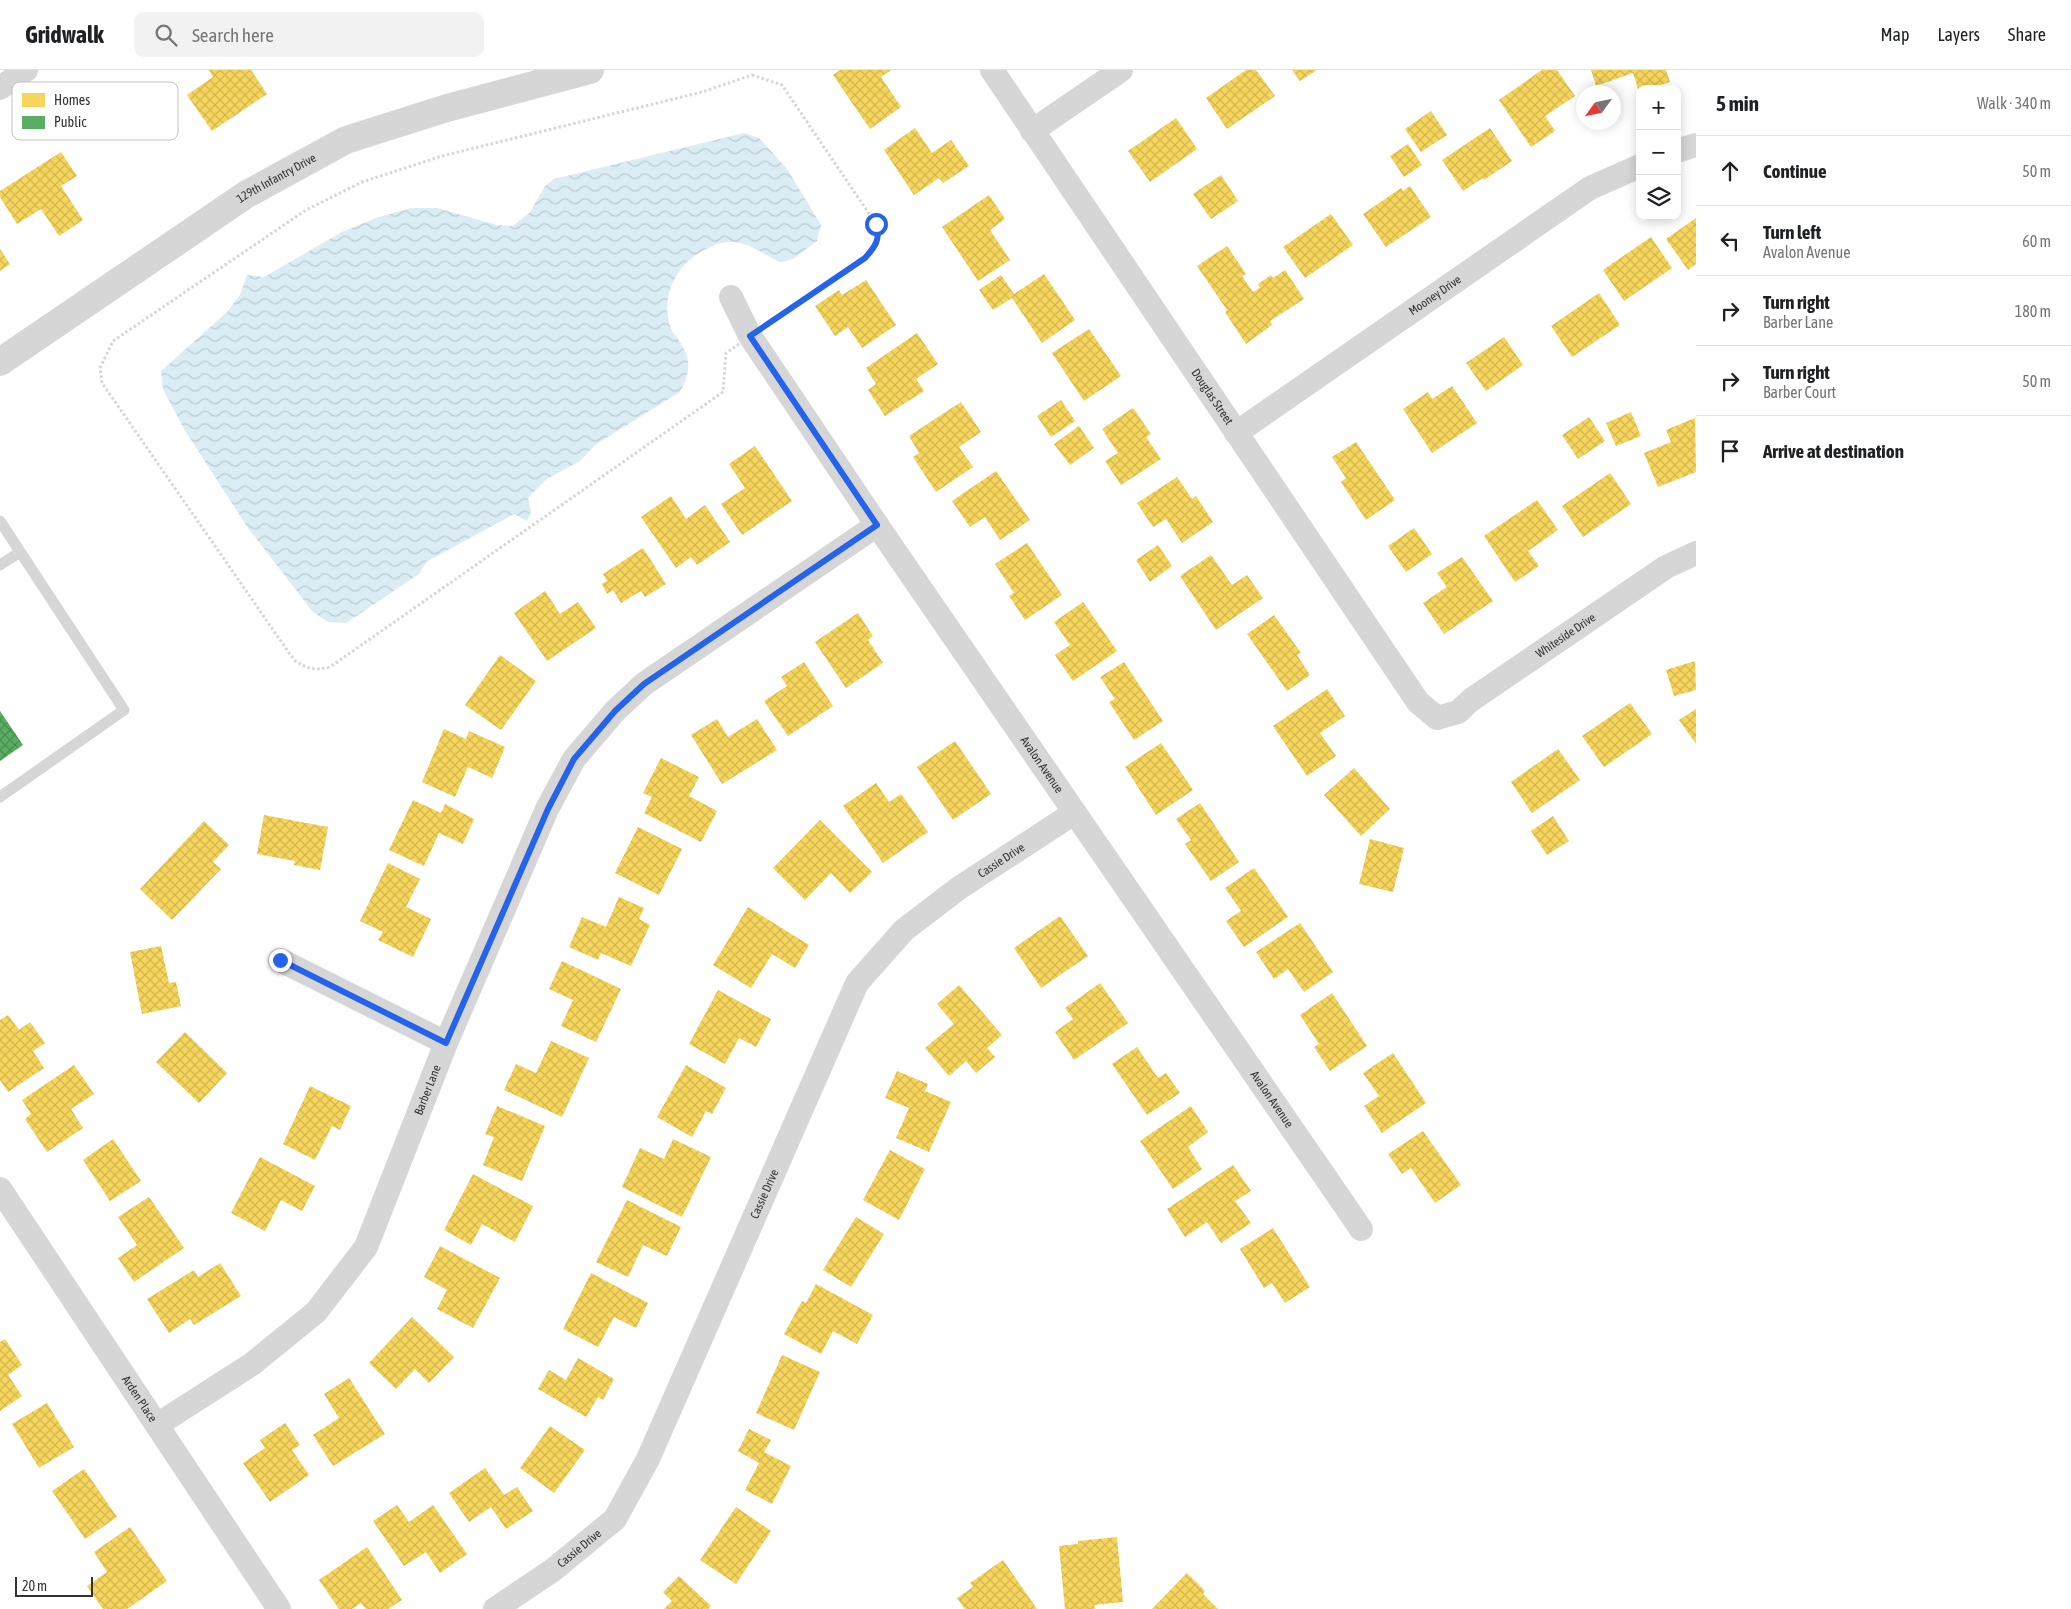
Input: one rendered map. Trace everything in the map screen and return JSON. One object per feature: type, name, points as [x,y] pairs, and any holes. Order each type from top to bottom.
[{"type":"street","points":[[0,88],[26,70]]},
{"type":"street","name":"129th Infantry Drive","points":[[0,362],[247,194],[346,140],[447,108],[590,70]]},
{"type":"street","name":"Douglas Street","points":[[992,70],[1418,702],[1437,718]]},
{"type":"street","points":[[1032,131],[1121,70]]},
{"type":"street","points":[[1681,150],[1696,145]]},
{"type":"street","name":"Mooney Drive","points":[[1236,433],[1590,188],[1636,168]]},
{"type":"street","name":"Avalon Avenue","points":[[730,297],[750,336],[877,525],[1361,1229]]},
{"type":"street","name":"Barber Lane","points":[[157,1425],[252,1364],[316,1312],[366,1246],[446,1043],[548,809],[574,759],[615,711],[644,684],[877,525]]},
{"type":"street","name":"Whiteside Drive","points":[[1437,718],[1458,712],[1471,700],[1666,567],[1696,553]]},
{"type":"street","name":"Cassie Drive","points":[[495,1609],[553,1570],[615,1519],[648,1459],[857,984],[904,930],[959,888],[1074,813]]},
{"type":"street","points":[[280,960],[446,1043]]},
{"type":"street","name":"Arden Place","points":[[0,1189],[278,1609]]},
{"type":"lane","points":[[0,521],[124,710],[0,796]]},
{"type":"lane","points":[[0,565],[20,552]]},
{"type":"path","points":[[752,75],[782,85],[876,224],[879,234],[875,247],[865,258],[750,336],[726,353],[722,392],[330,667],[318,670],[305,668],[294,660],[102,383],[100,368],[113,341],[306,210],[362,182],[442,156],[702,92],[752,75]]},
{"type":"water","points":[[744,133],[759,138],[787,169],[821,225],[817,241],[793,259],[780,262],[749,246],[731,242],[711,246],[690,259],[683,266],[672,284],[667,305],[671,328],[684,349],[688,361],[688,373],[680,392],[595,445],[580,461],[547,479],[528,498],[531,512],[527,521],[514,514],[426,562],[419,574],[346,623],[328,622],[313,612],[248,528],[184,429],[163,389],[161,371],[227,312],[240,295],[247,275],[264,277],[342,232],[376,218],[411,208],[437,208],[497,225],[513,226],[530,212],[545,186],[554,179]]},
{"type":"building: Homes","points":[[209,70],[251,70],[267,94],[212,131],[187,95],[213,77]]},
{"type":"building: Homes","points":[[840,70],[891,70],[881,77],[901,107],[870,129],[833,75]]},
{"type":"building: Homes","points":[[1246,70],[1256,70],[1275,96],[1227,129],[1206,98]]},
{"type":"building: Homes","points":[[1292,70],[1317,70],[1300,81]]},
{"type":"building: Homes","points":[[1542,70],[1557,70],[1575,96],[1545,116],[1555,131],[1531,147],[1499,100]]},
{"type":"building: Homes","points":[[1591,70],[1666,70],[1670,82],[1661,85],[1637,85],[1633,73],[1596,85]]},
{"type":"building: Homes","points":[[1431,111],[1447,135],[1421,152],[1405,129]]},
{"type":"building: Homes","points":[[1176,118],[1197,149],[1150,182],[1128,151]]},
{"type":"building: Homes","points":[[915,128],[932,153],[951,140],[969,166],[943,183],[939,178],[914,195],[884,150]]},
{"type":"building: Homes","points":[[1490,128],[1512,161],[1484,180],[1483,178],[1463,191],[1442,160]]},
{"type":"building: Homes","points":[[1408,144],[1422,165],[1404,177],[1390,156]]},
{"type":"building: Homes","points":[[61,152],[77,176],[61,186],[83,220],[59,236],[41,209],[17,224],[0,197],[0,191]]},
{"type":"building: Homes","points":[[1221,175],[1238,201],[1211,219],[1193,194]]},
{"type":"building: Homes","points":[[1410,186],[1431,217],[1386,247],[1363,214],[1401,188],[1403,191]]},
{"type":"building: Homes","points":[[989,195],[1005,219],[990,230],[1010,260],[978,281],[942,227]]},
{"type":"building: Homes","points":[[1331,214],[1353,245],[1305,278],[1283,247]]},
{"type":"building: Homes","points":[[1696,218],[1696,264],[1688,270],[1666,239]]},
{"type":"building: Homes","points":[[1651,237],[1672,268],[1624,301],[1603,270]]},
{"type":"building: Homes","points":[[1227,246],[1246,274],[1242,276],[1253,292],[1260,288],[1258,284],[1271,275],[1273,278],[1285,270],[1304,299],[1270,321],[1272,325],[1246,344],[1225,312],[1227,310],[1197,266]]},
{"type":"building: Homes","points":[[0,249],[10,264],[0,271]]},
{"type":"building: Homes","points":[[1044,274],[1075,320],[1042,343],[1012,298],[993,310],[979,290],[1001,275],[1014,294]]},
{"type":"building: Homes","points":[[866,280],[896,325],[862,348],[848,327],[835,336],[815,306],[839,290],[842,295]]},
{"type":"building: Homes","points":[[1599,293],[1620,325],[1572,357],[1551,326]]},
{"type":"building: Homes","points":[[1089,329],[1121,376],[1084,401],[1052,353]]},
{"type":"building: Homes","points":[[917,333],[938,364],[916,379],[924,391],[885,416],[868,390],[876,384],[866,368]]},
{"type":"building: Homes","points":[[1504,337],[1523,365],[1486,391],[1466,363]]},
{"type":"building: Homes","points":[[1452,386],[1477,423],[1432,453],[1403,409],[1428,392],[1432,399]]},
{"type":"building: Homes","points":[[1061,400],[1075,421],[1051,437],[1037,416]]},
{"type":"building: Homes","points":[[961,402],[981,432],[959,447],[973,467],[936,492],[913,457],[919,453],[909,436]]},
{"type":"building: Homes","points":[[1133,408],[1151,434],[1146,437],[1161,459],[1121,485],[1105,461],[1118,453],[1102,429]]},
{"type":"building: Homes","points":[[1631,412],[1641,436],[1616,446],[1606,423]]},
{"type":"building: Homes","points":[[1589,417],[1605,441],[1578,459],[1562,435]]},
{"type":"building: Homes","points":[[1695,418],[1696,472],[1658,487],[1644,453],[1671,442],[1666,430]]},
{"type":"building: Homes","points":[[1079,426],[1094,448],[1070,465],[1054,444]]},
{"type":"building: Homes","points":[[1356,442],[1395,500],[1366,520],[1341,482],[1346,478],[1332,457]]},
{"type":"building: Homes","points":[[755,446],[792,501],[742,535],[721,504],[745,488],[729,464]]},
{"type":"building: Homes","points":[[996,471],[1030,520],[1000,540],[985,517],[970,527],[952,501]]},
{"type":"building: Homes","points":[[1610,473],[1631,504],[1583,537],[1562,506]]},
{"type":"building: Homes","points":[[1177,477],[1192,499],[1196,496],[1213,522],[1182,543],[1166,519],[1153,527],[1137,503]]},
{"type":"building: Homes","points":[[671,496],[686,519],[705,505],[730,542],[697,565],[691,557],[676,568],[641,517]]},
{"type":"building: Homes","points":[[1537,500],[1558,530],[1528,551],[1539,566],[1515,582],[1484,536]]},
{"type":"building: Homes","points":[[1414,528],[1432,554],[1406,572],[1388,546]]},
{"type":"building: Homes","points":[[1027,543],[1062,595],[1025,620],[1009,596],[1014,593],[995,564]]},
{"type":"building: Homes","points":[[1158,545],[1172,566],[1150,582],[1136,560]]},
{"type":"building: Homes","points":[[643,548],[666,584],[645,597],[641,591],[621,603],[613,590],[607,594],[602,584],[607,581],[603,574]]},
{"type":"building: Homes","points":[[1211,555],[1232,585],[1247,575],[1263,598],[1216,630],[1180,576]]},
{"type":"building: Homes","points":[[1462,557],[1493,601],[1444,634],[1423,603],[1447,587],[1437,573]]},
{"type":"building: Homes","points":[[545,591],[560,614],[578,602],[596,628],[547,661],[514,613]]},
{"type":"building: Homes","points":[[1083,602],[1117,651],[1073,681],[1055,655],[1070,645],[1054,622]]},
{"type":"building: Homes","points":[[858,613],[873,636],[868,640],[883,663],[846,688],[815,642]]},
{"type":"building: Homes","points":[[1274,615],[1301,653],[1297,655],[1310,675],[1287,691],[1247,634]]},
{"type":"building: Homes","points":[[500,655],[536,681],[501,730],[465,705]]},
{"type":"building: Homes","points":[[1695,661],[1696,690],[1674,696],[1666,670]]},
{"type":"building: Homes","points":[[804,662],[833,706],[788,736],[764,701],[787,686],[781,677]]},
{"type":"building: Homes","points":[[1124,662],[1163,721],[1134,740],[1109,702],[1115,699],[1100,677]]},
{"type":"building: Homes","points":[[1327,689],[1345,716],[1320,733],[1336,756],[1307,776],[1273,726]]},
{"type":"building: Homes","points":[[1630,703],[1652,734],[1604,767],[1582,736]]},
{"type":"building: Homes","points":[[1696,709],[1696,744],[1679,720]]},
{"type":"building: Homes","points":[[717,719],[728,737],[757,719],[777,750],[722,784],[691,735]]},
{"type":"building: Homes","points":[[444,729],[466,739],[469,731],[505,747],[492,778],[468,767],[455,797],[422,782]]},
{"type":"building: Homes","points":[[955,741],[991,794],[953,820],[917,767]]},
{"type":"building: Homes","points":[[1161,743],[1193,790],[1156,815],[1125,767]]},
{"type":"building: Homes","points":[[1558,749],[1580,780],[1532,813],[1511,782]]},
{"type":"building: Homes","points":[[661,758],[699,777],[689,796],[717,811],[701,842],[644,813],[652,797],[643,793]]},
{"type":"building: Homes","points":[[1354,768],[1390,809],[1361,836],[1324,795]]},
{"type":"building: Homes","points":[[876,783],[889,802],[901,794],[928,832],[883,863],[843,806]]},
{"type":"building: Homes","points":[[413,800],[441,813],[445,804],[474,819],[463,844],[439,833],[424,866],[389,850]]},
{"type":"building: Homes","points":[[1200,803],[1239,862],[1211,881],[1185,844],[1191,840],[1176,819]]},
{"type":"building: Homes","points":[[264,815],[328,827],[320,870],[294,865],[295,861],[257,854]]},
{"type":"building: Homes","points":[[1553,816],[1569,841],[1547,855],[1531,831]]},
{"type":"building: Homes","points":[[820,820],[872,872],[850,893],[831,873],[805,900],[773,868]]},
{"type":"building: Homes","points":[[204,821],[229,845],[213,862],[221,869],[172,920],[140,889]]},
{"type":"building: Homes","points":[[638,827],[682,849],[659,895],[615,873]]},
{"type":"building: Homes","points":[[1370,839],[1404,848],[1393,892],[1359,884]]},
{"type":"building: Homes","points":[[388,863],[420,879],[406,907],[431,919],[413,957],[378,940],[383,932],[360,921]]},
{"type":"building: Homes","points":[[1254,868],[1288,917],[1244,947],[1226,921],[1241,911],[1225,888]]},
{"type":"building: Homes","points":[[619,897],[644,908],[639,919],[650,925],[631,966],[601,953],[598,960],[569,947],[582,917],[606,927]]},
{"type":"building: Homes","points":[[748,907],[809,945],[795,968],[772,954],[751,988],[713,965]]},
{"type":"building: Homes","points":[[1060,916],[1088,956],[1041,988],[1014,948]]},
{"type":"building: Homes","points":[[1300,923],[1333,972],[1304,992],[1288,969],[1274,979],[1256,952]]},
{"type":"building: Homes","points":[[161,946],[169,983],[176,982],[181,1006],[142,1014],[130,952]]},
{"type":"building: Homes","points":[[562,961],[621,989],[596,1042],[561,1026],[573,1000],[549,989]]},
{"type":"building: Homes","points":[[1100,983],[1128,1023],[1074,1060],[1055,1032],[1073,1019],[1065,1008]]},
{"type":"building: Homes","points":[[959,985],[1002,1035],[987,1048],[995,1057],[976,1073],[966,1061],[949,1076],[925,1048],[954,1024],[937,1004]]},
{"type":"building: Homes","points":[[718,990],[771,1019],[756,1047],[739,1038],[725,1064],[689,1044]]},
{"type":"building: Homes","points":[[1332,993],[1367,1046],[1330,1071],[1314,1047],[1319,1044],[1300,1015]]},
{"type":"building: Homes","points":[[8,1015],[19,1030],[30,1022],[45,1043],[33,1051],[44,1068],[8,1092],[0,1080],[0,1020]]},
{"type":"building: Homes","points":[[185,1032],[227,1073],[199,1103],[156,1062]]},
{"type":"building: Homes","points":[[551,1041],[589,1058],[562,1117],[504,1090],[516,1064],[536,1073]]},
{"type":"building: Homes","points":[[1137,1047],[1158,1078],[1166,1073],[1180,1093],[1147,1115],[1112,1064]]},
{"type":"building: Homes","points":[[1393,1053],[1426,1103],[1382,1133],[1364,1106],[1379,1096],[1363,1073]]},
{"type":"building: Homes","points":[[74,1065],[94,1094],[71,1109],[83,1128],[47,1152],[25,1119],[31,1114],[22,1100]]},
{"type":"building: Homes","points":[[686,1065],[726,1088],[712,1114],[706,1111],[692,1137],[657,1117]]},
{"type":"building: Homes","points":[[897,1071],[928,1084],[925,1091],[951,1102],[929,1152],[896,1138],[909,1108],[885,1098]]},
{"type":"building: Homes","points":[[310,1086],[351,1106],[340,1130],[332,1126],[315,1160],[283,1144]]},
{"type":"building: Homes","points":[[497,1106],[545,1126],[522,1181],[483,1165],[494,1137],[485,1134]]},
{"type":"building: Homes","points":[[1191,1106],[1208,1132],[1188,1147],[1202,1169],[1173,1189],[1140,1141]]},
{"type":"building: Homes","points":[[1423,1131],[1461,1185],[1435,1203],[1411,1168],[1402,1174],[1388,1154]]},
{"type":"building: Homes","points":[[113,1139],[141,1181],[110,1201],[83,1160]]},
{"type":"building: Homes","points":[[673,1139],[711,1157],[682,1217],[622,1187],[640,1148],[664,1159]]},
{"type":"building: Homes","points":[[890,1150],[925,1169],[899,1220],[863,1200]]},
{"type":"building: Homes","points":[[260,1157],[315,1186],[302,1211],[281,1200],[265,1231],[231,1213]]},
{"type":"building: Homes","points":[[1233,1165],[1251,1191],[1235,1201],[1251,1223],[1221,1243],[1207,1222],[1185,1237],[1167,1209]]},
{"type":"building: Homes","points":[[473,1174],[533,1206],[515,1242],[482,1224],[471,1245],[444,1230]]},
{"type":"building: Homes","points":[[149,1197],[184,1248],[134,1282],[118,1258],[137,1245],[118,1217]]},
{"type":"building: Homes","points":[[627,1200],[681,1227],[667,1256],[643,1245],[628,1277],[596,1262]]},
{"type":"building: Homes","points":[[856,1217],[884,1234],[851,1287],[823,1270]]},
{"type":"building: Homes","points":[[1273,1228],[1310,1287],[1285,1303],[1272,1283],[1264,1288],[1240,1249]]},
{"type":"building: Homes","points":[[440,1246],[500,1278],[473,1328],[437,1309],[447,1290],[424,1277]]},
{"type":"building: Homes","points":[[220,1263],[241,1296],[194,1325],[190,1319],[169,1333],[147,1299],[194,1270],[198,1277]]},
{"type":"building: Homes","points":[[591,1273],[648,1303],[636,1328],[614,1317],[598,1347],[563,1329]]},
{"type":"building: Homes","points":[[816,1284],[873,1315],[857,1344],[833,1331],[821,1354],[784,1334],[802,1301],[806,1303]]},
{"type":"building: Homes","points":[[412,1317],[454,1357],[429,1383],[415,1369],[396,1389],[369,1363]]},
{"type":"building: Homes","points":[[5,1339],[22,1365],[8,1375],[22,1396],[0,1411],[0,1342]]},
{"type":"building: Homes","points":[[782,1355],[820,1372],[794,1430],[756,1413]]},
{"type":"building: Homes","points":[[578,1358],[614,1379],[603,1400],[598,1397],[586,1417],[538,1389],[549,1370],[566,1380]]},
{"type":"building: Homes","points":[[349,1378],[385,1434],[333,1466],[313,1435],[339,1418],[324,1394]]},
{"type":"building: Homes","points":[[47,1403],[74,1447],[39,1468],[12,1424]]},
{"type":"building: Homes","points":[[285,1423],[300,1445],[292,1450],[309,1475],[270,1502],[243,1463],[265,1448],[260,1440]]},
{"type":"building: Homes","points":[[550,1426],[585,1450],[554,1493],[520,1468]]},
{"type":"building: Homes","points":[[749,1429],[771,1440],[764,1452],[791,1466],[772,1504],[745,1490],[759,1463],[738,1451]]},
{"type":"building: Homes","points":[[485,1468],[504,1495],[517,1487],[533,1511],[506,1529],[491,1507],[469,1522],[449,1493]]},
{"type":"building: Homes","points":[[84,1469],[117,1517],[85,1539],[52,1491]]},
{"type":"building: Homes","points":[[397,1505],[409,1522],[433,1505],[467,1554],[440,1573],[426,1552],[404,1566],[373,1521]]},
{"type":"building: Homes","points":[[736,1507],[771,1531],[736,1584],[700,1560]]},
{"type":"building: Homes","points":[[130,1527],[167,1581],[127,1609],[103,1609],[87,1586],[107,1572],[94,1552]]},
{"type":"building: Homes","points":[[1117,1537],[1123,1602],[1094,1605],[1095,1609],[1065,1609],[1059,1546],[1078,1544],[1078,1541]]},
{"type":"building: Homes","points":[[367,1547],[402,1600],[388,1609],[366,1609],[361,1603],[352,1609],[339,1609],[319,1580]]},
{"type":"building: Homes","points":[[1003,1560],[1037,1609],[965,1609],[957,1598],[973,1587],[970,1583]]},
{"type":"building: Homes","points":[[1187,1573],[1205,1591],[1203,1594],[1218,1609],[1152,1609]]},
{"type":"building: Homes","points":[[679,1576],[711,1606],[708,1609],[664,1609],[672,1601],[663,1592]]},
{"type":"building: Public","points":[[0,711],[23,745],[0,761]]},
{"type":"route","points":[[280,960],[446,1043],[548,809],[574,759],[615,711],[644,684],[877,525],[750,336],[865,258],[875,247],[879,234],[876,224]]}]
